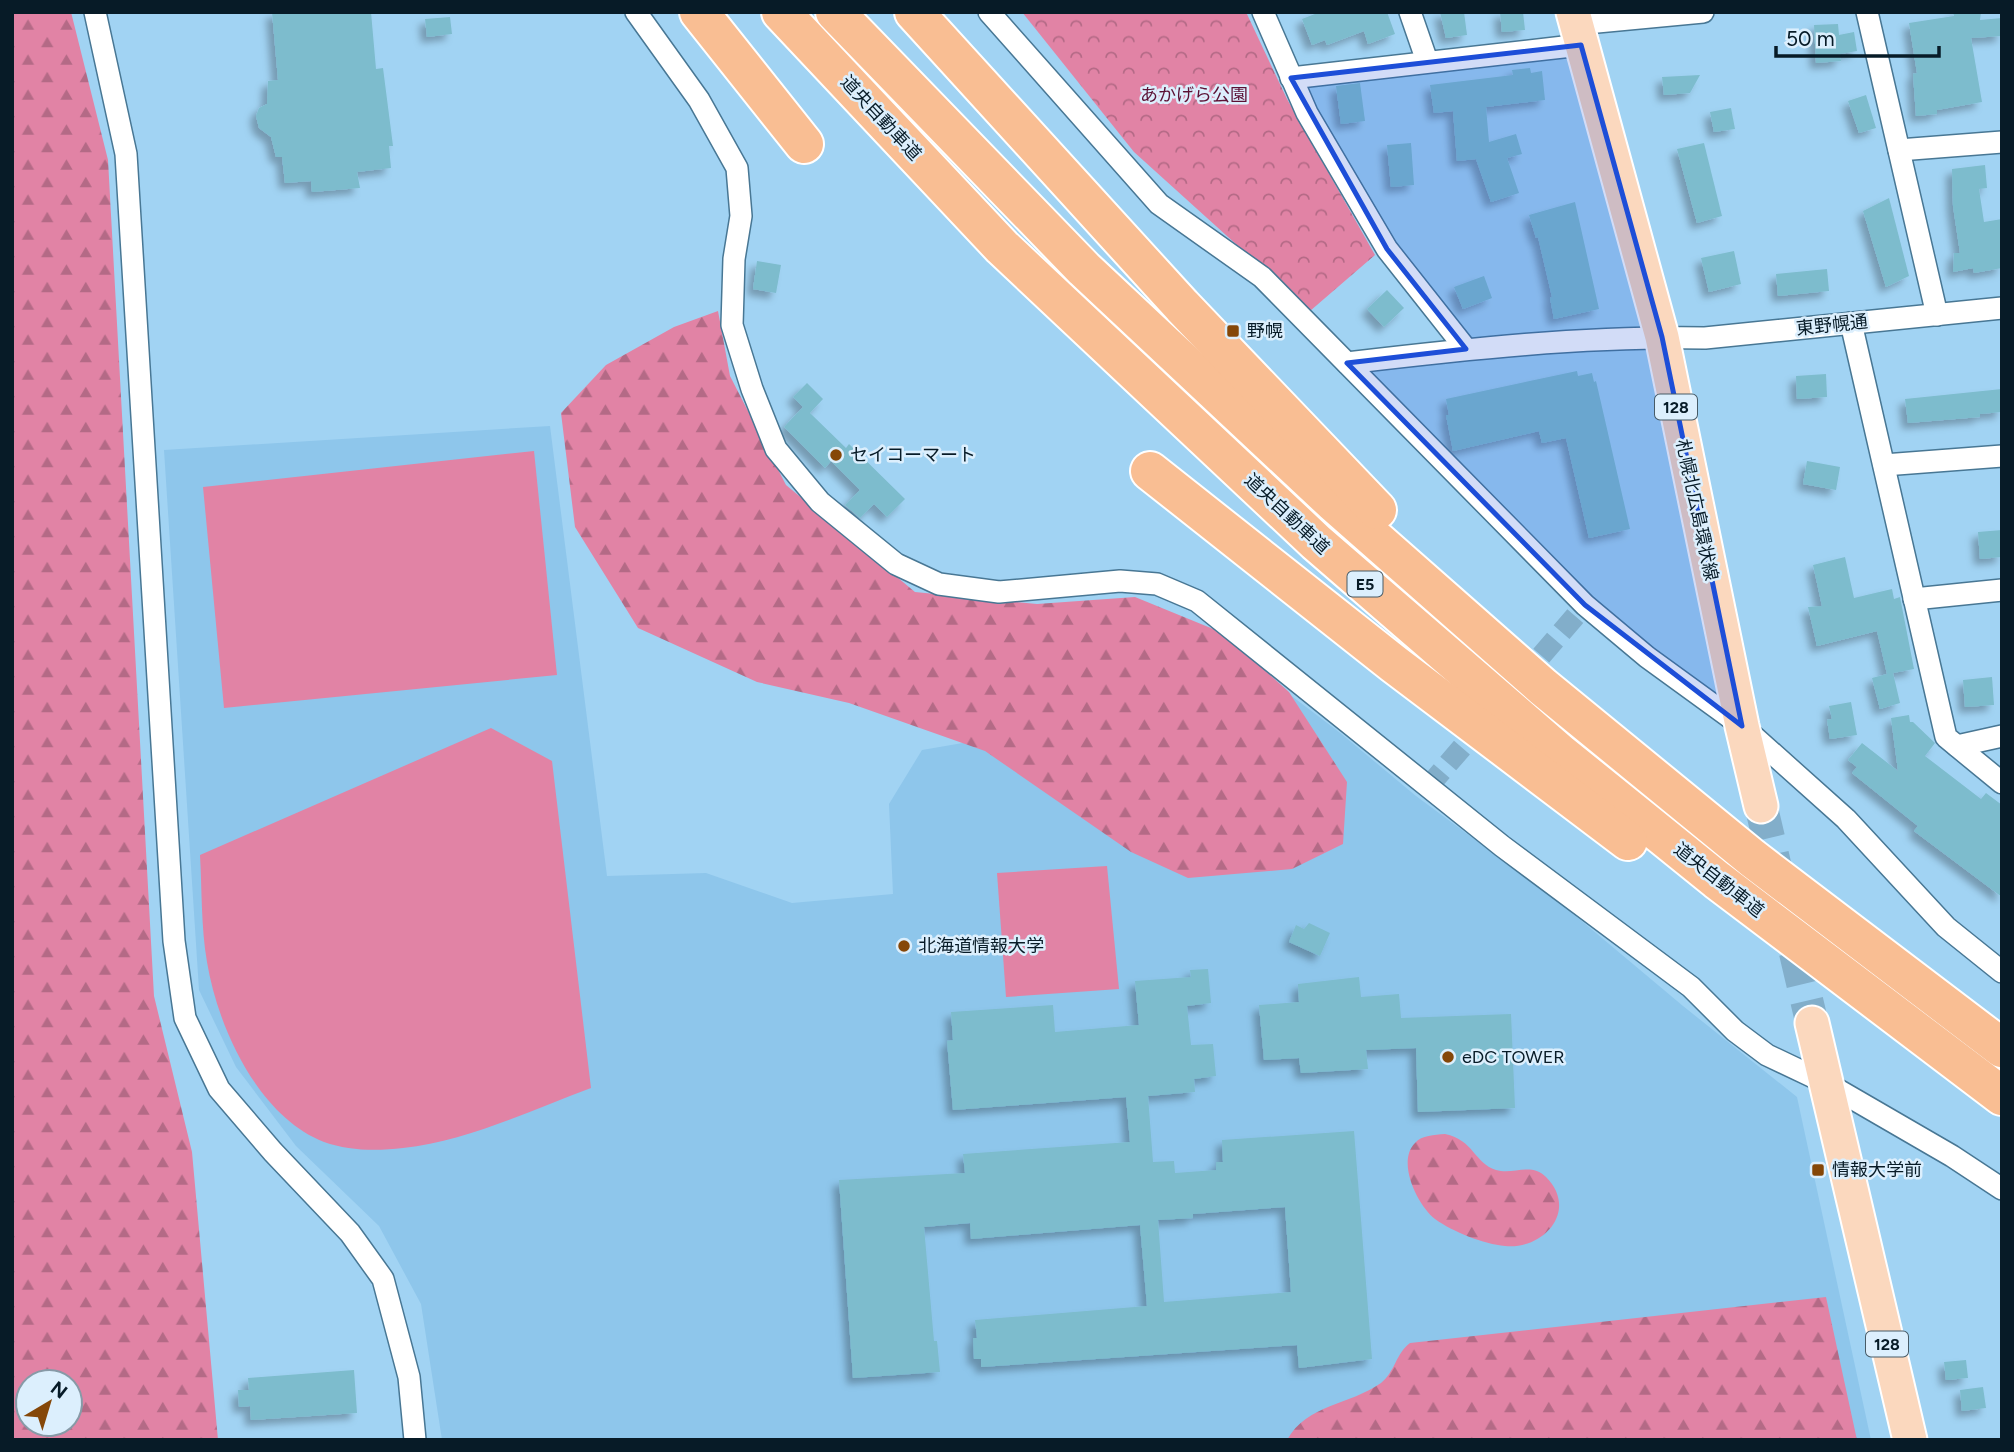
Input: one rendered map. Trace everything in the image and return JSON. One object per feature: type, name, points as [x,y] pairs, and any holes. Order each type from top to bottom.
[{"type":"highway","points":[[699,12],[804,144]]},
{"type":"highway","name":"道央自動車道","points":[[781,12],[1002,247],[1316,542],[1561,754],[1675,846],[2002,1097]]},
{"type":"highway","name":"E5","points":[[835,12],[1084,269],[1333,502],[1543,687],[1752,858],[2002,1048]]},
{"type":"highway","points":[[914,12],[1182,306],[1543,687]]},
{"type":"highway","points":[[1150,471],[1394,664],[1703,897],[2002,1097]]},
{"type":"main road","name":"札幌北広島環状線","points":[[1577,27],[1662,337],[1761,806]]},
{"type":"main road","name":"128","points":[[1812,1023],[1910,1440]]},
{"type":"street","points":[[95,12],[126,154],[174,941],[185,1018],[219,1089],[273,1153],[350,1233],[383,1279],[409,1377],[415,1440]]},
{"type":"street","points":[[636,12],[699,100],[737,168],[741,216],[734,258],[732,325],[752,389],[776,449],[820,502],[896,564],[939,584],[999,592],[1120,582],[1157,584],[1197,601],[1502,846],[1691,988],[1735,1031],[1767,1055],[1826,1083],[1952,1156],[2002,1189]]},
{"type":"street","points":[[989,12],[1160,204],[1262,277],[1585,605],[1647,657],[1742,726],[1846,819],[1946,927],[2002,972]]},
{"type":"street","points":[[1263,12],[1307,113],[1387,249],[1466,349]]},
{"type":"street","points":[[1410,12],[1427,61]]},
{"type":"street","points":[[1291,78],[1427,61],[1577,27],[1703,12]]},
{"type":"street","points":[[1867,12],[1937,315]]},
{"type":"street","points":[[1899,150],[2002,142]]},
{"type":"street","name":"東野幌通","points":[[1346,363],[1466,349],[1662,337],[1705,338],[2002,308]]},
{"type":"street","points":[[1852,323],[1946,737],[2002,783]]},
{"type":"street","points":[[1884,465],[2002,456]]},
{"type":"street","points":[[1914,598],[2002,590]]},
{"type":"street","points":[[1957,746],[2002,736]]},
{"type":"highlighted area","points":[[1581,45],[1662,337],[1742,726],[1585,605],[1347,363],[1466,349],[1387,249],[1291,78]]},
{"type":"shaded area","name":"北海道情報大学","points":[[550,426],[607,876],[706,873],[792,903],[893,894],[889,804],[922,750],[1015,734],[1218,640],[1339,732],[1416,796],[1559,902],[1797,1097],[1871,1440],[442,1440],[421,1304],[379,1226],[296,1146],[236,1067],[199,990],[164,450]]},
{"type":"green space","points":[[12,12],[71,12],[108,160],[154,996],[192,1152],[218,1440],[12,1440]]},
{"type":"green space","name":"あかげら公園","points":[[1022,12],[1246,12],[1287,99],[1375,255],[1310,311],[1134,152]]},
{"type":"green space","points":[[718,311],[730,376],[786,485],[915,592],[1037,604],[1135,597],[1223,633],[1289,692],[1347,782],[1343,844],[1292,869],[1188,878],[1131,852],[985,751],[849,703],[757,682],[638,628],[575,527],[561,413],[606,365],[674,327]]},
{"type":"green space","points":[[534,451],[557,675],[224,708],[203,487]]},
{"type":"green space","points":[[491,728],[552,761],[591,1088],[499,1124],[427,1144],[373,1150],[353,1149],[324,1142],[300,1130],[279,1112],[261,1091],[231,1041],[212,988],[207,962],[200,855]]},
{"type":"green space","points":[[1107,866],[1119,989],[1006,997],[997,873]]},
{"type":"green space","points":[[1445,1134],[1462,1141],[1483,1162],[1496,1170],[1534,1170],[1546,1177],[1559,1202],[1553,1225],[1544,1235],[1519,1246],[1488,1243],[1451,1228],[1428,1213],[1416,1194],[1408,1172],[1410,1151],[1421,1138]]},
{"type":"green space","points":[[1826,1297],[1857,1440],[1287,1440],[1296,1428],[1317,1412],[1381,1383],[1410,1343]]},
{"type":"building","points":[[272,12],[371,12],[376,69],[383,68],[393,146],[389,146],[391,168],[357,172],[360,188],[312,192],[311,181],[285,183],[282,157],[276,157],[271,137],[259,128],[256,116],[259,108],[267,104],[268,81],[278,80]]},
{"type":"building","points":[[1320,12],[1387,12],[1395,34],[1368,44],[1364,31],[1327,45],[1325,40],[1312,45],[1302,19]]},
{"type":"building","points":[[1440,12],[1464,12],[1467,35],[1446,38]]},
{"type":"building","points":[[1500,12],[1523,12],[1525,30],[1502,32]]},
{"type":"building","points":[[1953,12],[1981,12],[1980,20],[2002,18],[2002,36],[1971,38],[1982,102],[1937,110],[1937,114],[1916,116],[1913,74],[1917,73],[1909,23],[1954,16]]},
{"type":"building","points":[[450,17],[452,34],[427,37],[425,19]]},
{"type":"building","points":[[1838,24],[1839,35],[1854,32],[1857,51],[1840,54],[1841,61],[1816,63],[1814,25]]},
{"type":"building","points":[[1530,68],[1531,73],[1542,71],[1545,100],[1486,107],[1489,142],[1516,134],[1522,154],[1507,158],[1519,193],[1491,202],[1476,159],[1457,161],[1453,111],[1434,113],[1430,85],[1513,75],[1512,70]]},
{"type":"building","points":[[1700,75],[1690,93],[1664,95],[1662,77]]},
{"type":"building","points":[[1360,83],[1365,121],[1341,124],[1336,86]]},
{"type":"building","points":[[1866,95],[1876,128],[1859,133],[1848,101]]},
{"type":"building","points":[[1731,108],[1735,129],[1714,132],[1710,112]]},
{"type":"building","points":[[1411,143],[1414,185],[1391,187],[1387,145]]},
{"type":"building","points":[[1704,143],[1722,216],[1697,223],[1677,149]]},
{"type":"building","points":[[1985,165],[1987,188],[1979,189],[1984,222],[2002,219],[2002,268],[1974,273],[1973,268],[1953,272],[1954,253],[1960,253],[1953,206],[1952,169]]},
{"type":"building","points":[[1889,198],[1909,276],[1886,287],[1863,211]]},
{"type":"building","points":[[1575,202],[1599,309],[1554,319],[1552,297],[1538,237],[1536,238],[1529,215]]},
{"type":"building","points":[[1734,251],[1741,284],[1709,292],[1701,258]]},
{"type":"building","points":[[757,261],[781,265],[776,293],[753,289]]},
{"type":"building","points":[[1827,269],[1829,291],[1778,296],[1776,274]]},
{"type":"building","points":[[1484,276],[1492,298],[1463,309],[1454,287]]},
{"type":"building","points":[[1387,290],[1404,308],[1384,327],[1367,309]]},
{"type":"building","points":[[1577,371],[1578,376],[1592,373],[1594,382],[1596,381],[1630,529],[1589,538],[1566,438],[1542,443],[1539,431],[1453,451],[1446,415],[1449,415],[1446,399]]},
{"type":"building","points":[[1826,374],[1827,397],[1797,399],[1796,376]]},
{"type":"building","name":"セイコーマート","points":[[807,383],[823,399],[810,413],[846,448],[849,444],[905,499],[887,517],[874,504],[860,518],[845,505],[860,490],[831,461],[825,468],[784,427],[803,407],[793,397]]},
{"type":"building","points":[[2002,389],[2002,412],[1980,414],[1980,417],[1908,423],[1905,399]]},
{"type":"building","points":[[1807,461],[1840,467],[1836,490],[1803,484]]},
{"type":"building","points":[[2002,530],[2002,557],[1980,559],[1978,532]]},
{"type":"building","points":[[1845,557],[1854,598],[1892,589],[1894,599],[1900,597],[1914,669],[1893,673],[1900,703],[1880,709],[1872,678],[1891,673],[1887,674],[1877,631],[1817,646],[1808,607],[1822,606],[1813,565]]},
{"type":"building","points":[[1992,677],[1994,705],[1965,707],[1963,680]]},
{"type":"building","points":[[1851,702],[1857,735],[1830,739],[1827,720],[1832,719],[1829,706]]},
{"type":"building","points":[[1909,715],[1910,722],[1935,743],[1925,756],[1981,799],[1986,793],[2002,805],[2002,897],[1914,831],[1918,826],[1852,773],[1857,767],[1848,760],[1862,743],[1898,771],[1891,718]]},
{"type":"building","points":[[1309,923],[1330,933],[1320,956],[1289,942],[1296,925],[1304,929]]},
{"type":"building","points":[[1208,969],[1211,1003],[1187,1006],[1191,1045],[1213,1044],[1216,1076],[1194,1079],[1195,1092],[1148,1096],[1153,1162],[1174,1161],[1175,1173],[1216,1170],[1216,1162],[1223,1162],[1222,1140],[1354,1131],[1372,1359],[1299,1368],[1297,1345],[981,1367],[981,1359],[974,1359],[973,1338],[977,1338],[975,1320],[1147,1306],[1140,1225],[971,1239],[970,1223],[924,1227],[934,1341],[937,1341],[940,1372],[853,1378],[839,1180],[965,1173],[963,1154],[1130,1142],[1126,1097],[953,1110],[947,1041],[953,1040],[951,1012],[1053,1005],[1055,1032],[1139,1025],[1135,981],[1191,977],[1190,970]],"holes":[[[1285,1207],[1291,1292],[1164,1302],[1158,1220],[1193,1218],[1193,1214]]]},
{"type":"building","points":[[1359,977],[1361,997],[1399,994],[1401,1018],[1511,1014],[1515,1108],[1418,1112],[1416,1048],[1366,1050],[1368,1069],[1301,1073],[1299,1058],[1264,1060],[1259,1005],[1299,1002],[1298,984]]},
{"type":"building","points":[[1966,1360],[1968,1378],[1946,1380],[1944,1362]]},
{"type":"building","points":[[354,1370],[357,1413],[251,1420],[250,1406],[239,1407],[238,1390],[249,1390],[248,1378]]},
{"type":"building","points":[[1983,1387],[1986,1408],[1962,1411],[1960,1390]]},
{"type":"tunnel","points":[[1521,679],[1585,605]]},
{"type":"tunnel","points":[[1428,787],[1484,722]]},
{"type":"tunnel","points":[[1761,806],[1812,1023]]},
{"type":"place","name":"野幌","points":[[1233,331]]},
{"type":"place","name":"セイコーマート","points":[[836,455]]},
{"type":"place","name":"北海道情報大学","points":[[904,946]]},
{"type":"place","name":"eDC TOWER","points":[[1448,1057]]},
{"type":"place","name":"情報大学前","points":[[1818,1170]]}]
